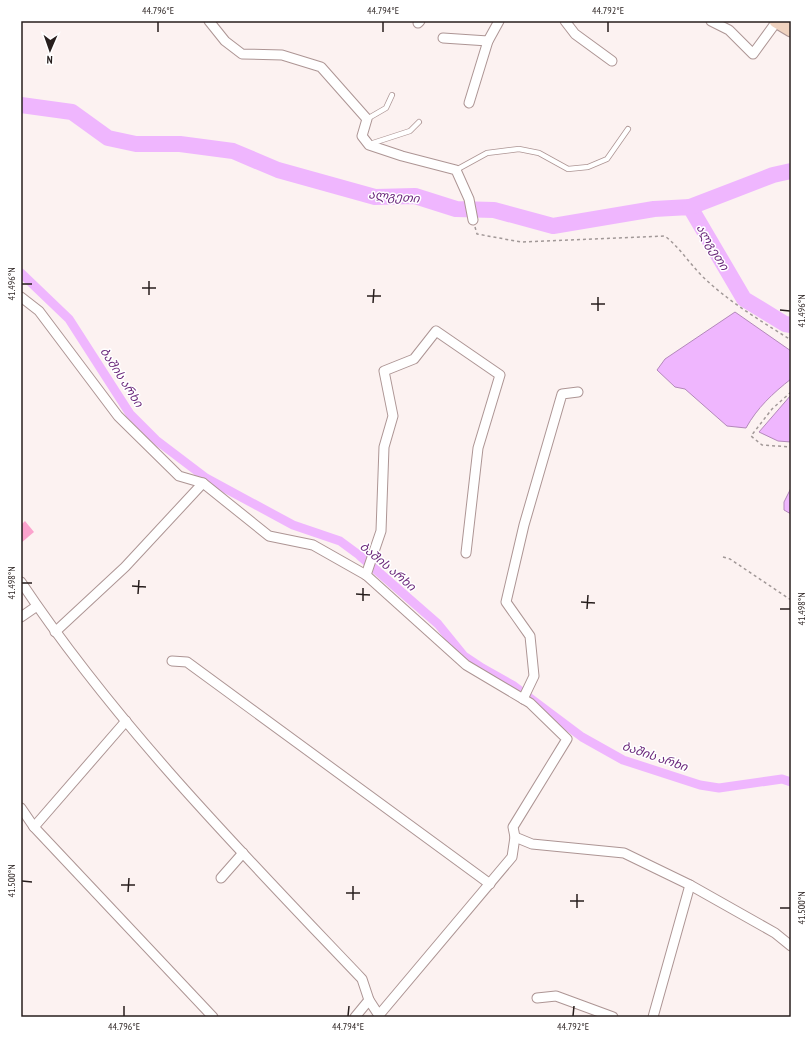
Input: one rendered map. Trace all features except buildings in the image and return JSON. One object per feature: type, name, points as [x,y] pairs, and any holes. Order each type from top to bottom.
[{"type":"main road","points":[[777,21],[791,30]]},
{"type":"street","points":[[209,21],[225,41],[242,54],[282,55],[321,67],[367,119],[362,136],[369,145],[402,156],[456,170],[469,199],[472,220]]},
{"type":"street","points":[[469,103],[488,41],[499,21]]},
{"type":"street","points":[[565,21],[575,34],[612,61]]},
{"type":"street","points":[[711,21],[729,30],[753,54],[777,21]]},
{"type":"street","points":[[443,38],[488,41]]},
{"type":"street","points":[[21,297],[39,311],[118,416],[179,476],[203,483],[269,536],[313,545],[366,575],[466,665],[530,704],[567,739],[514,827],[515,837],[512,857],[380,1016],[369,1000],[362,979],[243,853],[126,721],[55,632],[21,582]]},
{"type":"street","points":[[366,575],[381,531],[384,447],[393,416],[384,371],[414,359],[436,331],[500,375],[478,448],[466,553]]},
{"type":"street","points":[[523,699],[534,676],[530,636],[506,602],[524,525],[562,394],[578,392]]},
{"type":"street","points":[[55,632],[125,567],[203,483]]},
{"type":"street","points":[[21,617],[37,606]]},
{"type":"street","points":[[172,661],[187,662],[490,884]]},
{"type":"street","points":[[34,827],[126,721]]},
{"type":"street","points":[[21,808],[34,827],[213,1017]]},
{"type":"street","points":[[515,837],[532,844],[624,853],[690,885],[775,933],[791,946]]},
{"type":"street","points":[[221,878],[243,853]]},
{"type":"street","points":[[653,1017],[690,885]]},
{"type":"street","points":[[537,998],[556,996],[613,1017]]},
{"type":"street","points":[[355,1017],[369,1000]]},
{"type":"lane","points":[[367,119],[386,108],[392,95]]},
{"type":"lane","points":[[369,145],[410,131],[419,122]]},
{"type":"lane","points":[[456,170],[487,153],[519,149],[539,153],[568,169],[588,167],[607,159],[628,129]]},
{"type":"path","points":[[472,220],[477,234],[521,242],[665,236],[677,245],[702,276],[735,304],[791,340]]},
{"type":"path","points":[[791,392],[772,409],[751,436],[762,445],[791,447]]},
{"type":"path","points":[[723,557],[730,559],[791,600]]},
{"type":"shaded area","points":[[735,312],[791,351],[791,379],[766,401],[746,428],[727,426],[685,389],[675,387],[657,370],[665,359]]},
{"type":"shaded area","points":[[791,395],[791,442],[778,441],[759,432]]},
{"type":"shaded area","points":[[791,488],[791,514],[784,510],[784,502]]},
{"type":"waterway","name":"ალგეთი","points":[[21,105],[72,112],[108,138],[136,144],[180,144],[233,151],[278,170],[375,197],[415,196],[456,209],[494,210],[553,226],[654,209],[690,207],[744,299],[785,324],[791,325]]},
{"type":"waterway","points":[[690,207],[773,175],[791,171]]},
{"type":"waterway","name":"ბაშის არხი","points":[[21,273],[69,319],[130,414],[156,440],[206,478],[293,525],[340,541],[359,555],[438,624],[464,656],[514,686],[582,737],[623,760],[700,785],[719,788],[782,779],[791,782]]}]
